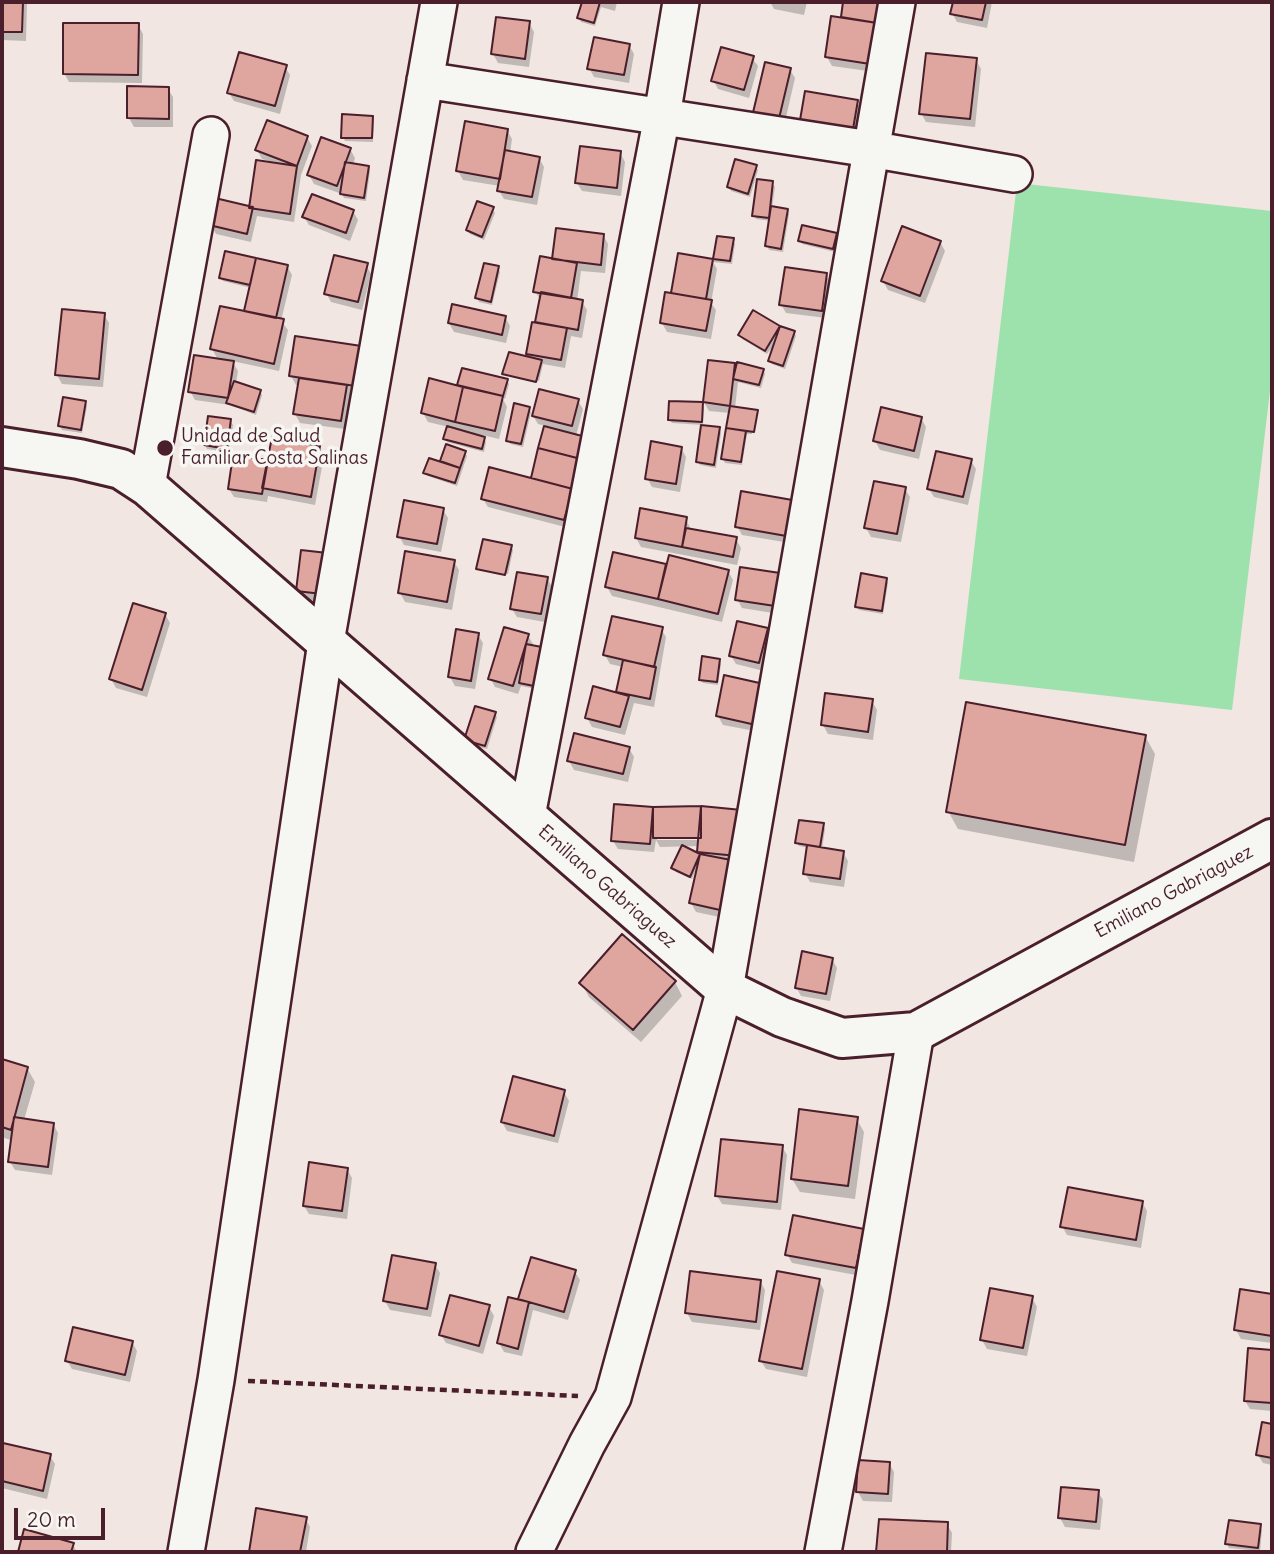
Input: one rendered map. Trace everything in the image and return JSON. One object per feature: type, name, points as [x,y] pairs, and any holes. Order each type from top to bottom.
[{"type":"main road","name":"Emiliano Gabriaguez","points":[[2,447],[79,459],[121,469],[147,486],[725,989],[782,1017],[842,1038],[916,1032],[1272,839]]},
{"type":"street","points":[[186,1552],[215,1380],[326,642],[439,2]]},
{"type":"street","points":[[527,816],[662,116],[681,2]]},
{"type":"street","points":[[534,1552],[612,1397],[725,989],[897,2]]},
{"type":"street","points":[[425,80],[1014,174]]},
{"type":"street","points":[[147,486],[211,135]]},
{"type":"street","points":[[823,1552],[866,1328],[916,1032]]},
{"type":"path","points":[[215,1380],[612,1397]]},
{"type":"green space","points":[[1017,183],[1272,211],[1272,374],[1232,710],[959,679]]},
{"type":"building","points":[[2,2],[23,2],[22,32],[2,32]]},
{"type":"building","points":[[582,2],[600,2],[594,23],[577,18]]},
{"type":"building","points":[[843,2],[880,2],[877,23],[841,17]]},
{"type":"building","points":[[953,2],[986,2],[982,20],[950,14]]},
{"type":"building","points":[[831,16],[877,23],[870,64],[825,57]]},
{"type":"building","points":[[496,17],[530,21],[525,59],[491,54]]},
{"type":"building","points":[[63,23],[139,23],[138,75],[63,74]]},
{"type":"building","points":[[594,37],[630,44],[624,75],[587,69]]},
{"type":"building","points":[[721,47],[754,56],[744,90],[711,81]]},
{"type":"building","points":[[239,52],[287,65],[275,106],[227,93]]},
{"type":"building","points":[[926,53],[977,58],[970,119],[919,114]]},
{"type":"building","points":[[765,62],[791,68],[777,127],[751,121]]},
{"type":"building","points":[[127,86],[169,87],[169,119],[127,118]]},
{"type":"building","points":[[805,91],[858,100],[852,135],[799,126]]},
{"type":"building","points":[[342,114],[373,116],[372,138],[341,138]]},
{"type":"building","points":[[267,120],[308,136],[297,166],[255,150]]},
{"type":"building","points":[[465,121],[508,129],[500,179],[456,171]]},
{"type":"building","points":[[321,137],[351,148],[337,186],[307,175]]},
{"type":"building","points":[[580,146],[621,151],[617,188],[575,183]]},
{"type":"building","points":[[505,150],[540,157],[532,197],[497,191]]},
{"type":"building","points":[[735,159],[757,165],[748,194],[727,187]]},
{"type":"building","points":[[256,160],[297,166],[290,214],[249,208]]},
{"type":"building","points":[[345,162],[369,166],[364,198],[340,194]]},
{"type":"building","points":[[757,179],[773,181],[769,218],[752,216]]},
{"type":"building","points":[[312,194],[354,210],[346,233],[302,217]]},
{"type":"building","points":[[215,198],[253,207],[247,234],[209,225]]},
{"type":"building","points":[[477,201],[494,207],[482,237],[466,230]]},
{"type":"building","points":[[771,206],[788,209],[781,249],[765,246]]},
{"type":"building","points":[[802,225],[837,233],[833,249],[798,241]]},
{"type":"building","points":[[902,226],[941,241],[920,296],[881,281]]},
{"type":"building","points":[[556,228],[604,234],[601,265],[552,259]]},
{"type":"building","points":[[717,236],[734,238],[730,261],[713,259]]},
{"type":"building","points":[[225,251],[256,258],[250,285],[219,278]]},
{"type":"building","points":[[678,253],[713,259],[706,299],[671,293]]},
{"type":"building","points":[[334,255],[368,263],[358,302],[324,294]]},
{"type":"building","points":[[540,256],[577,263],[571,298],[533,292]]},
{"type":"building","points":[[256,258],[288,265],[276,318],[244,311]]},
{"type":"building","points":[[484,263],[499,266],[491,302],[475,298]]},
{"type":"building","points":[[785,267],[827,273],[822,311],[779,305]]},
{"type":"building","points":[[541,292],[583,300],[578,330],[535,322]]},
{"type":"building","points":[[665,292],[712,300],[706,331],[660,323]]},
{"type":"building","points":[[452,304],[506,316],[502,335],[448,323]]},
{"type":"building","points":[[220,306],[284,319],[274,364],[210,349]]},
{"type":"building","points":[[62,309],[105,313],[99,379],[55,375]]},
{"type":"building","points":[[753,310],[780,326],[765,351],[738,335]]},
{"type":"building","points":[[532,322],[567,328],[561,360],[526,354]]},
{"type":"building","points":[[780,326],[795,331],[783,366],[768,361]]},
{"type":"building","points":[[295,336],[368,347],[362,387],[289,376]]},
{"type":"building","points":[[509,352],[542,360],[536,382],[502,374]]},
{"type":"building","points":[[194,355],[234,361],[228,398],[188,392]]},
{"type":"building","points":[[708,360],[735,363],[730,406],[703,402]]},
{"type":"building","points":[[737,362],[764,369],[759,385],[733,379]]},
{"type":"building","points":[[462,368],[508,379],[503,396],[457,385]]},
{"type":"building","points":[[299,378],[347,385],[341,421],[293,414]]},
{"type":"building","points":[[429,378],[463,387],[455,422],[421,413]]},
{"type":"building","points":[[234,381],[261,390],[254,412],[226,403]]},
{"type":"building","points":[[463,387],[503,396],[495,431],[455,422]]},
{"type":"building","points":[[539,389],[579,399],[572,426],[532,416]]},
{"type":"building","points":[[63,397],[86,401],[81,430],[58,426]]},
{"type":"building","points":[[669,401],[703,402],[702,422],[668,420]]},
{"type":"building","points":[[514,403],[530,407],[521,444],[506,441]]},
{"type":"building","points":[[730,406],[758,410],[754,432],[726,428]]},
{"type":"building","points":[[881,407],[922,417],[914,451],[873,441]]},
{"type":"building","points":[[208,416],[231,419],[227,449],[204,445]]},
{"type":"building","points":[[701,425],[720,427],[714,465],[696,462]]},
{"type":"building","points":[[447,426],[485,437],[482,449],[443,439]]},
{"type":"building","points":[[544,426],[586,437],[581,459],[538,448]]},
{"type":"building","points":[[726,428],[746,431],[741,462],[721,459]]},
{"type":"building","points":[[272,437],[320,446],[311,497],[262,488]]},
{"type":"building","points":[[651,441],[682,447],[676,484],[645,479]]},
{"type":"building","points":[[446,444],[466,451],[460,468],[440,461]]},
{"type":"building","points":[[538,448],[581,459],[573,489],[531,478]]},
{"type":"building","points":[[936,451],[972,459],[963,497],[927,489]]},
{"type":"building","points":[[233,455],[268,460],[262,494],[228,489]]},
{"type":"building","points":[[429,458],[460,468],[455,483],[423,473]]},
{"type":"building","points":[[489,467],[573,489],[564,520],[481,499]]},
{"type":"building","points":[[874,481],[906,487],[897,534],[864,528]]},
{"type":"building","points":[[741,491],[798,501],[792,537],[735,527]]},
{"type":"building","points":[[404,500],[444,508],[437,544],[397,537]]},
{"type":"building","points":[[640,508],[687,517],[682,547],[635,538]]},
{"type":"building","points":[[686,528],[737,537],[733,557],[682,547]]},
{"type":"building","points":[[483,539],[512,545],[505,575],[476,569]]},
{"type":"building","points":[[301,550],[336,554],[331,595],[296,591]]},
{"type":"building","points":[[405,551],[455,560],[447,602],[398,593]]},
{"type":"building","points":[[613,552],[666,564],[658,599],[605,587]]},
{"type":"building","points":[[669,555],[729,570],[718,614],[658,599]]},
{"type":"building","points":[[740,567],[780,573],[775,606],[735,600]]},
{"type":"building","points":[[517,572],[548,577],[541,614],[510,609]]},
{"type":"building","points":[[861,573],[887,578],[882,611],[855,607]]},
{"type":"building","points":[[133,603],[166,613],[142,690],[109,679]]},
{"type":"building","points":[[612,616],[663,627],[654,667],[603,655]]},
{"type":"building","points":[[737,621],[768,628],[759,663],[729,656]]},
{"type":"building","points":[[504,627],[529,634],[513,686],[488,679]]},
{"type":"building","points":[[456,629],[479,633],[471,681],[448,677]]},
{"type":"building","points":[[526,644],[547,648],[539,687],[519,683]]},
{"type":"building","points":[[702,656],[720,659],[717,682],[699,680]]},
{"type":"building","points":[[623,660],[656,667],[650,699],[616,692]]},
{"type":"building","points":[[724,675],[764,684],[756,725],[716,716]]},
{"type":"building","points":[[593,686],[629,696],[620,727],[585,718]]},
{"type":"building","points":[[825,693],[873,699],[868,732],[821,725]]},
{"type":"building","points":[[966,702],[1146,735],[1125,845],[946,812]]},
{"type":"building","points":[[475,706],[496,712],[485,746],[464,740]]},
{"type":"building","points":[[574,733],[630,747],[623,774],[567,761]]},
{"type":"building","points":[[614,804],[653,807],[650,844],[611,841]]},
{"type":"building","points":[[701,806],[701,838],[653,838],[653,807]]},
{"type":"building","points":[[701,806],[742,810],[737,856],[697,852]]},
{"type":"building","points":[[799,820],[824,823],[820,847],[795,843]]},
{"type":"building","points":[[682,845],[700,854],[690,877],[671,868]]},
{"type":"building","points":[[807,845],[844,851],[840,879],[803,874]]},
{"type":"building","points":[[700,854],[731,860],[720,910],[689,903]]},
{"type":"building","points":[[622,934],[676,981],[633,1030],[579,983]]},
{"type":"building","points":[[802,951],[833,958],[826,994],[795,988]]},
{"type":"building","points":[[2,1059],[28,1067],[11,1130],[2,1127]]},
{"type":"building","points":[[513,1076],[565,1090],[554,1136],[501,1122]]},
{"type":"building","points":[[799,1109],[858,1117],[848,1186],[791,1179]]},
{"type":"building","points":[[14,1117],[54,1123],[48,1167],[8,1162]]},
{"type":"building","points":[[721,1139],[783,1145],[777,1202],[715,1196]]},
{"type":"building","points":[[309,1162],[348,1168],[342,1211],[303,1206]]},
{"type":"building","points":[[1068,1187],[1143,1201],[1136,1240],[1060,1227]]},
{"type":"building","points":[[793,1215],[864,1229],[856,1268],[785,1255]]},
{"type":"building","points":[[392,1255],[436,1263],[427,1309],[383,1301]]},
{"type":"building","points":[[531,1257],[576,1270],[564,1312],[518,1299]]},
{"type":"building","points":[[690,1271],[761,1280],[756,1322],[685,1313]]},
{"type":"building","points":[[777,1271],[820,1279],[802,1369],[759,1361]]},
{"type":"building","points":[[990,1288],[1033,1296],[1023,1348],[980,1340]]},
{"type":"building","points":[[1240,1289],[1272,1294],[1272,1336],[1234,1330]]},
{"type":"building","points":[[450,1295],[490,1305],[479,1346],[439,1335]]},
{"type":"building","points":[[508,1297],[529,1302],[518,1349],[497,1343]]},
{"type":"building","points":[[73,1327],[133,1341],[125,1375],[65,1361]]},
{"type":"building","points":[[1248,1348],[1272,1350],[1272,1403],[1244,1401]]},
{"type":"building","points":[[1262,1422],[1272,1424],[1272,1458],[1256,1455]]},
{"type":"building","points":[[3,1443],[51,1454],[43,1491],[2,1481]]},
{"type":"building","points":[[858,1460],[890,1462],[888,1494],[856,1492]]},
{"type":"building","points":[[1061,1487],[1099,1490],[1096,1522],[1058,1518]]},
{"type":"building","points":[[256,1508],[307,1517],[300,1552],[249,1552]]},
{"type":"building","points":[[879,1519],[948,1522],[947,1552],[876,1552]]},
{"type":"building","points":[[1229,1520],[1261,1524],[1258,1548],[1225,1544]]},
{"type":"building","points":[[24,1529],[74,1543],[71,1552],[18,1552]]},
{"type":"place","name":"Unidad de Salud Familiar Costa Salinas","points":[[165,448]]}]
